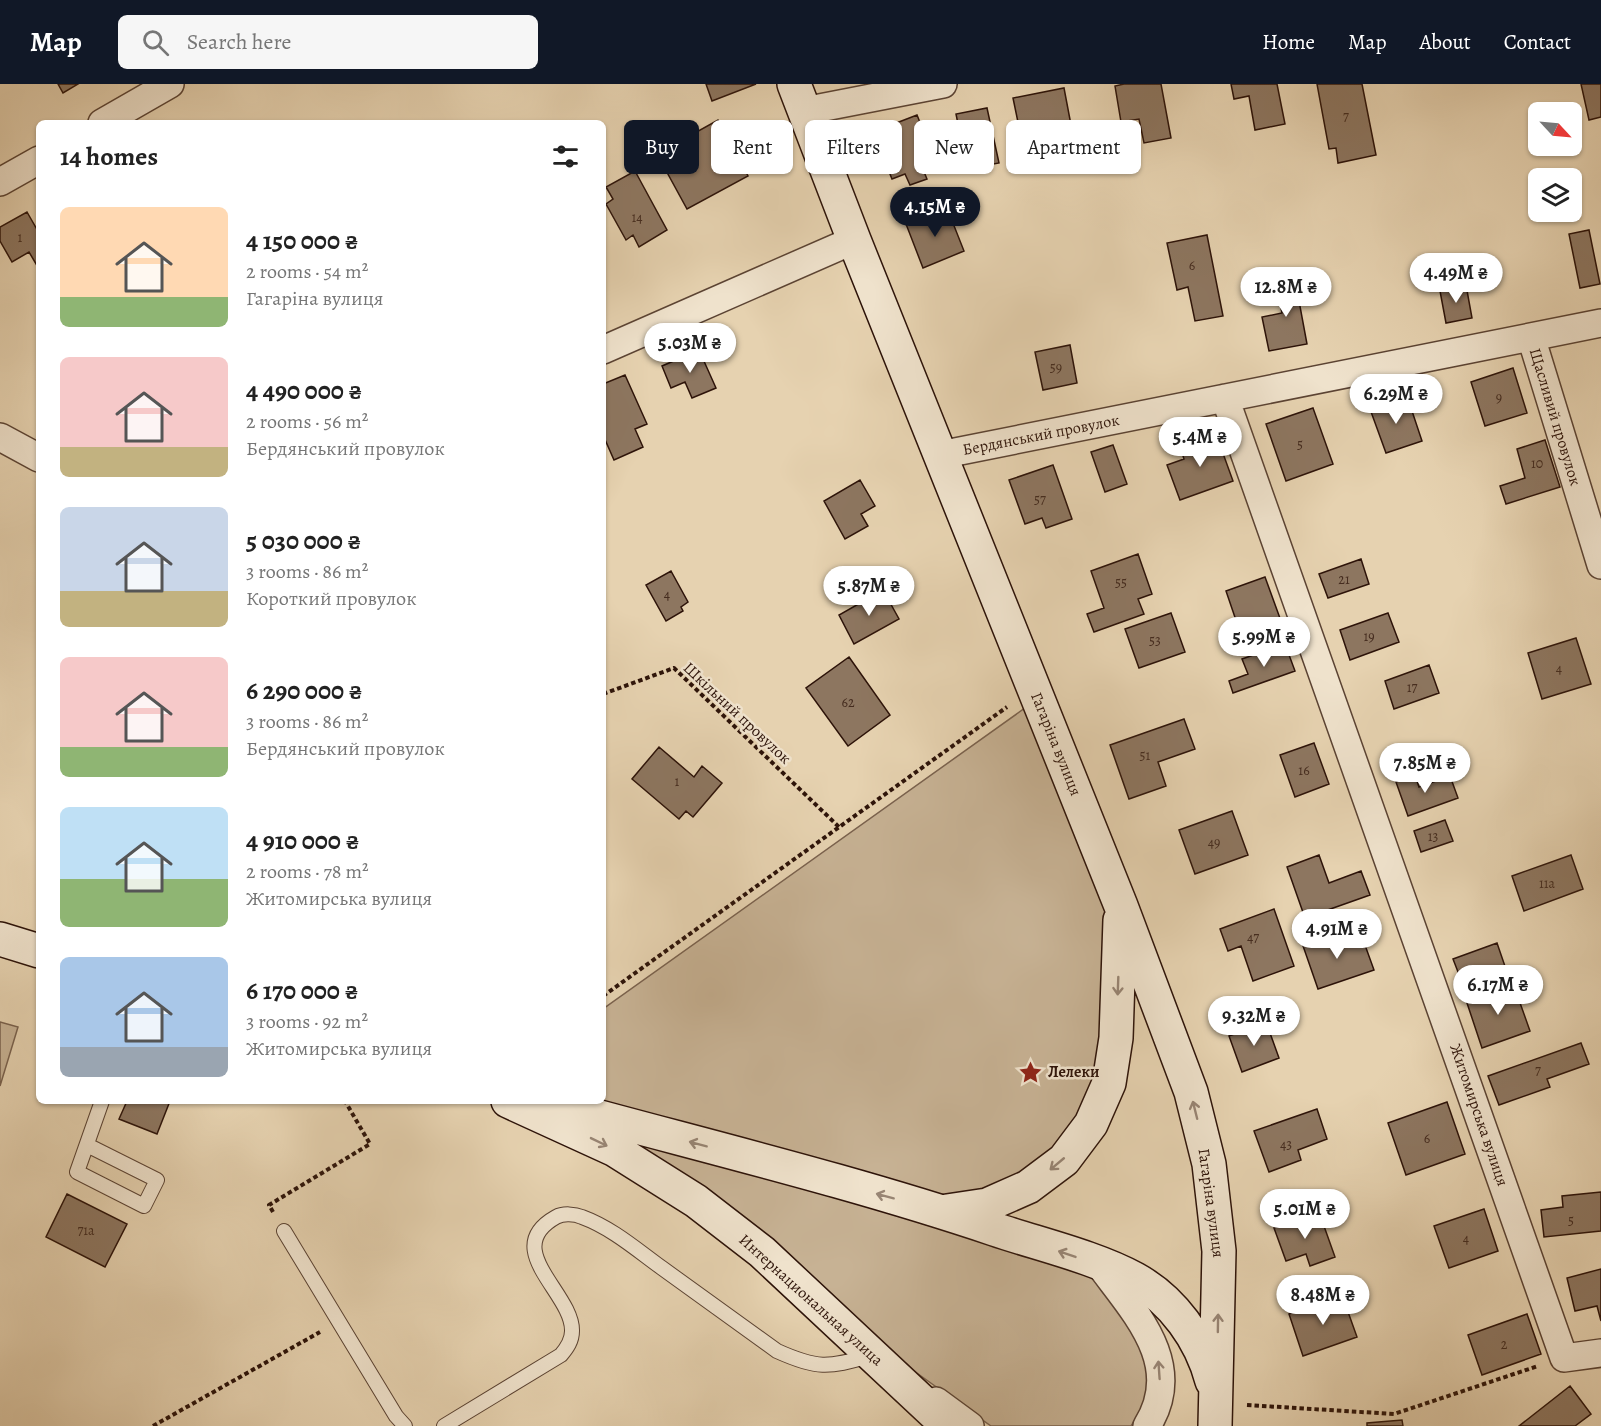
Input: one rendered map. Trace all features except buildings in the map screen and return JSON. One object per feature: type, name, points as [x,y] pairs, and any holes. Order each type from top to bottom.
[{"type":"street","points":[[107,120],[170,84]]},
{"type":"street","points":[[799,98],[943,84]]},
{"type":"street","name":"Гагаріна вулиця","points":[[799,98],[1120,906],[1191,1092],[1209,1164],[1219,1251],[1220,1415]]},
{"type":"street","points":[[0,182],[36,162]]},
{"type":"street","points":[[606,349],[854,240]]},
{"type":"street","name":"Бердянський провулок","points":[[940,455],[1601,323]]},
{"type":"street","name":"Щасливий провулок","points":[[1531,337],[1601,565]]},
{"type":"street","name":"Житомирська вулиця","points":[[1225,398],[1564,1358]]},
{"type":"street","points":[[0,437],[36,456]]},
{"type":"street","points":[[942,1212],[987,1205],[1028,1187],[1064,1160],[1091,1124],[1109,1083],[1116,1038],[1120,906]]},
{"type":"street","points":[[0,939],[36,950]]},
{"type":"street","name":"Интернациональная улица","points":[[515,1104],[615,1150],[696,1202],[762,1252],[948,1426]]},
{"type":"street","points":[[552,1104],[942,1212],[1099,1264],[1135,1279],[1166,1302],[1191,1331],[1208,1365],[1220,1415]]},
{"type":"street","points":[[1099,1264],[1149,1333],[1157,1354],[1160,1376],[1158,1399],[1147,1426]]},
{"type":"street","points":[[1564,1358],[1601,1353]]},
{"type":"street","points":[[871,1355],[970,1426]]},
{"type":"lane","points":[[87,1145],[157,1180],[144,1206],[77,1172],[101,1104]]},
{"type":"lane","points":[[444,1426],[561,1355],[569,1344],[572,1331],[570,1317],[536,1261],[535,1241],[544,1224],[561,1214],[580,1215],[612,1232],[777,1351],[806,1364],[834,1366],[871,1355]]},
{"type":"lane","points":[[284,1231],[396,1416],[405,1426]]},
{"type":"path","name":"Шкільний провулок","points":[[606,693],[674,668],[839,827]]},
{"type":"path","points":[[606,994],[1015,701]]},
{"type":"path","points":[[269,1205],[370,1144],[347,1104]]},
{"type":"path","points":[[153,1426],[339,1321]]},
{"type":"path","points":[[1220,1415],[1394,1414],[1564,1358]]},
{"type":"shaded area","points":[[1025,708],[1107,906],[1100,1035],[1095,1077],[1080,1116],[1054,1150],[1021,1176],[982,1192],[940,1198],[606,1102],[606,1007]]},
{"type":"shaded area","points":[[0,1022],[18,1027],[0,1086]]},
{"type":"shaded area","points":[[605,1128],[937,1223],[1092,1275],[1138,1339],[1145,1357],[1148,1376],[1146,1396],[1139,1414],[1131,1426],[991,1426],[879,1346]]},
{"type":"place","name":"Лелеки","points":[[1030,1072]]}]
